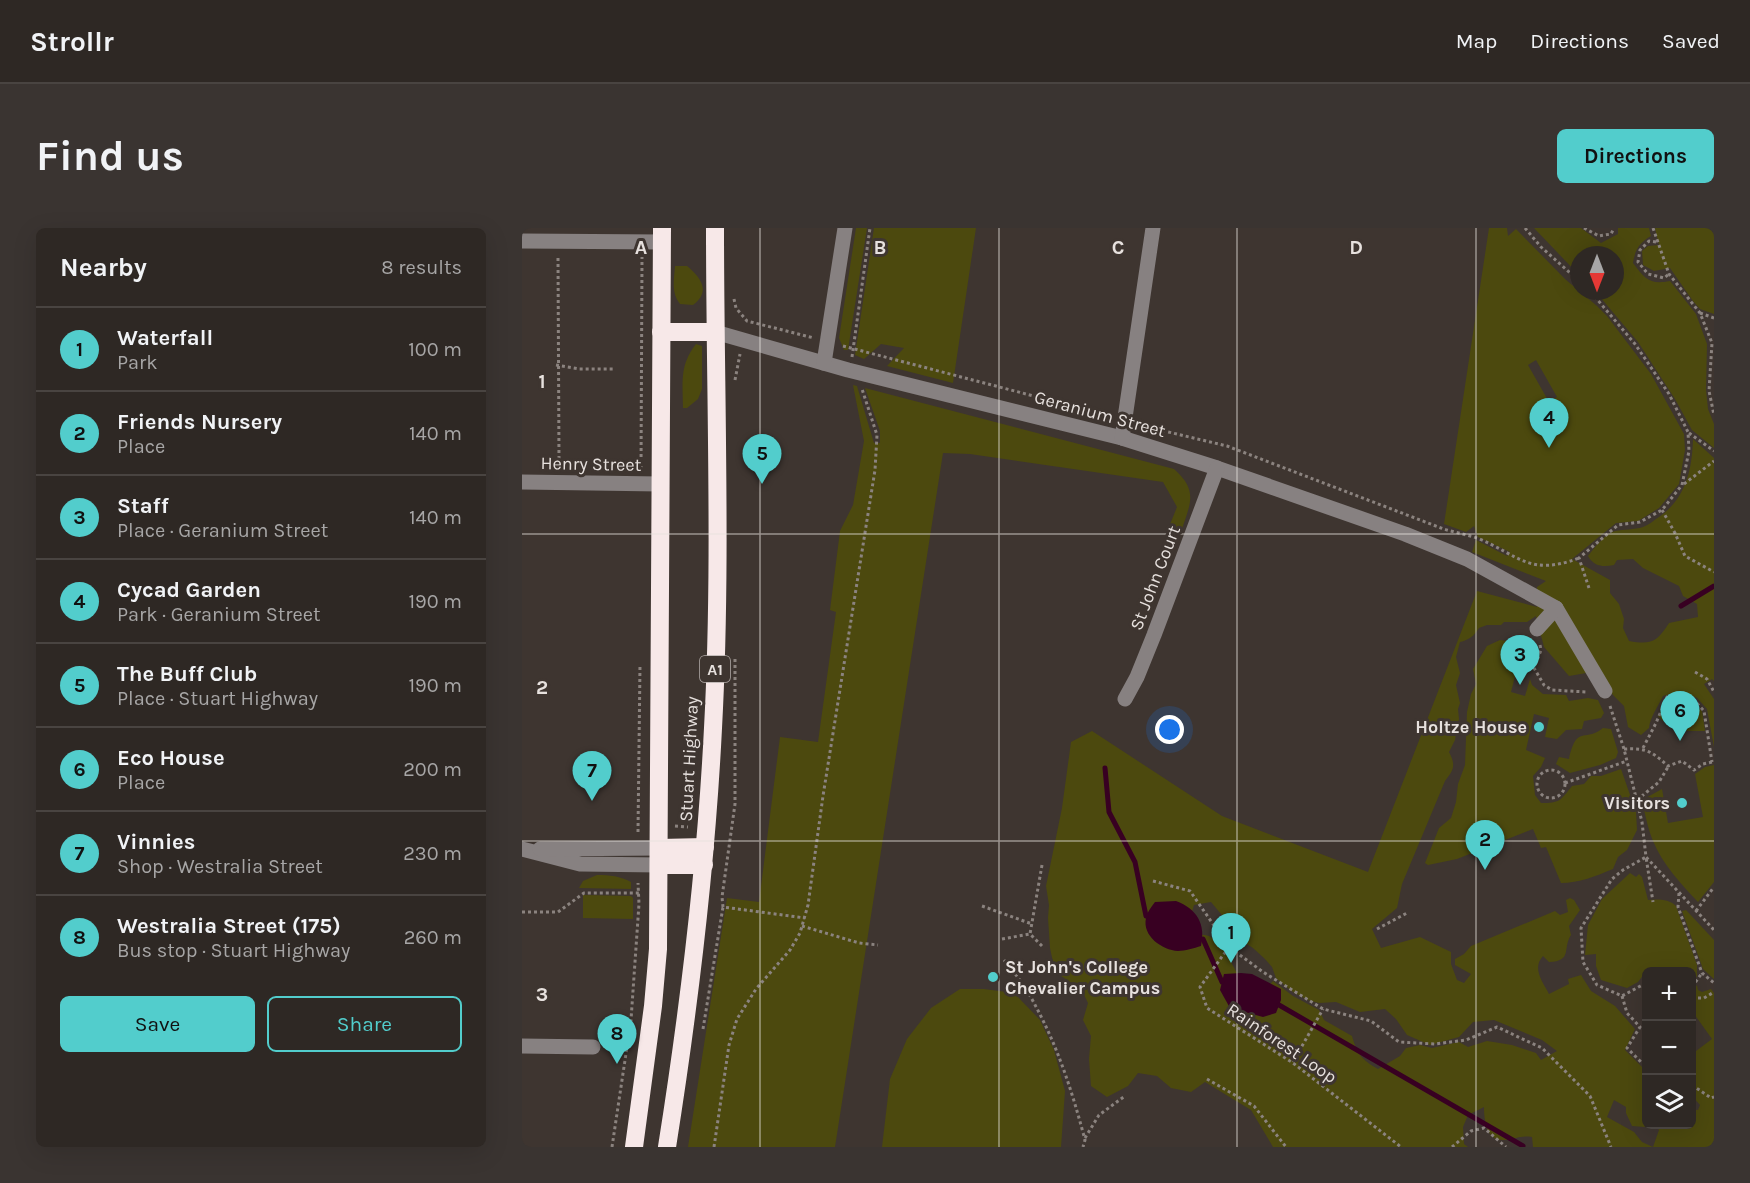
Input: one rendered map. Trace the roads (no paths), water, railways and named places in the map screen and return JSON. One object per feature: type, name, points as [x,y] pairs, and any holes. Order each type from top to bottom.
[{"type":"highway","name":"Stuart Highway","points":[[667,1147],[689,997],[704,856],[714,728],[717,581],[715,228]]},
{"type":"highway","name":"Stuart Highway","points":[[634,1147],[656,980],[660,856],[662,235]]},
{"type":"highway","points":[[661,332],[715,332]]},
{"type":"highway","points":[[660,856],[704,856]]},
{"type":"street","points":[[824,363],[844,228]]},
{"type":"street","points":[[1122,438],[1153,228]]},
{"type":"street","points":[[522,241],[662,235]]},
{"type":"street","name":"Geranium Street","points":[[715,332],[857,372],[1122,438],[1217,468],[1405,534],[1467,559],[1556,608]]},
{"type":"street","name":"St John Court","points":[[1125,699],[1137,677],[1154,635],[1217,468]]},
{"type":"street","name":"Henry Street","points":[[522,482],[660,484]]},
{"type":"street","points":[[1537,629],[1556,608],[1605,691]]},
{"type":"street","points":[[522,849],[573,863],[597,865],[660,856]]},
{"type":"street","points":[[522,1046],[593,1047]]},
{"type":"waterway","points":[[1681,606],[1714,586]]},
{"type":"waterway","points":[[1105,768],[1109,812],[1135,862],[1146,916]]},
{"type":"waterway","points":[[1203,939],[1222,982]]},
{"type":"waterway","points":[[1279,1005],[1523,1146]]},
{"type":"place","name":"Cycad Garden","points":[[1549,448]]},
{"type":"place","name":"The Buff Club","points":[[762,484]]},
{"type":"place","name":"Staff","points":[[1520,685]]},
{"type":"place","name":"Holtze House","points":[[1539,727]]},
{"type":"place","name":"Eco House","points":[[1680,741]]},
{"type":"place","name":"Vinnies","points":[[592,801]]},
{"type":"place","name":"Visitors","points":[[1682,803]]},
{"type":"place","name":"Friends Nursery","points":[[1485,870]]},
{"type":"place","name":"Waterfall","points":[[1231,963]]},
{"type":"place","name":"St John's College Chevalier Campus","points":[[993,977]]},
{"type":"place","name":"Westralia Street (175)","points":[[617,1064]]}]
